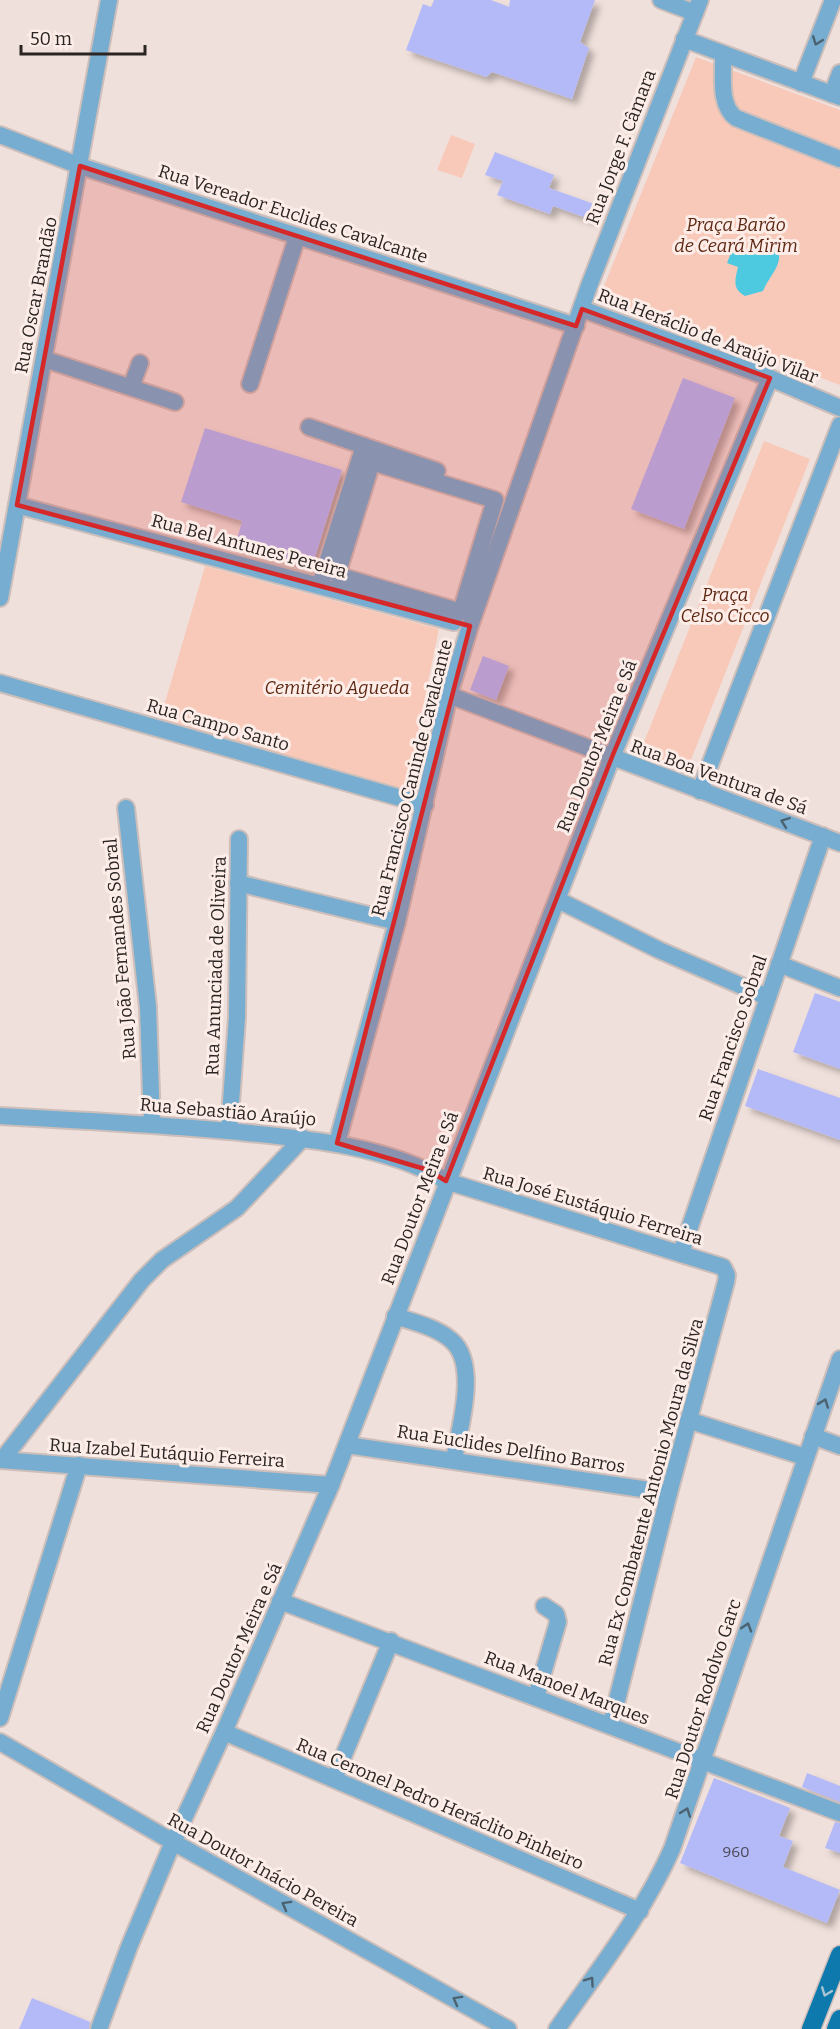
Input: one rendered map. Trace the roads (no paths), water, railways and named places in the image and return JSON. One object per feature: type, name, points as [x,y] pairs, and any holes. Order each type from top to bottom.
[{"type":"main road","points":[[811,2029],[840,1955]]},
{"type":"main road","points":[[836,2029],[840,2019]]},
{"type":"street","name":"Rua Oscar Brandão","points":[[0,598],[109,0]]},
{"type":"street","points":[[661,0],[697,6]]},
{"type":"street","points":[[801,83],[833,0]]},
{"type":"street","name":"Rua Jorge F. Câmara","points":[[576,326],[697,6]]},
{"type":"street","points":[[684,39],[836,96],[840,73]]},
{"type":"street","points":[[723,54],[725,102],[728,112],[736,118],[840,159]]},
{"type":"street","name":"Rua Vereador Euclides Cavalcante","points":[[0,135],[80,165],[297,237],[576,326]]},
{"type":"street","points":[[250,384],[297,237]]},
{"type":"street","name":"Rua Heráclio de Araújo Vilar","points":[[582,309],[770,378],[840,408]]},
{"type":"street","name":"Rua Francisco Caninde Cavalcante","points":[[337,1143],[397,922],[449,695],[470,626],[576,326]]},
{"type":"street","points":[[44,359],[175,402]]},
{"type":"street","points":[[131,387],[140,363]]},
{"type":"street","name":"Rua Doutor Meira e Sá","points":[[104,2028],[129,1947],[172,1842],[224,1732],[331,1485],[446,1181],[558,900],[612,757],[770,378]]},
{"type":"street","name":"Rua Heráclio de Araújo Vilar","points":[[820,399],[840,417]]},
{"type":"street","points":[[700,791],[840,425]]},
{"type":"street","points":[[309,427],[515,497]]},
{"type":"street","points":[[320,585],[364,446]]},
{"type":"street","points":[[372,462],[495,500],[461,612],[337,575],[372,462]]},
{"type":"street","name":"Rua Bel Antunes Pereira","points":[[17,505],[470,626]]},
{"type":"street","name":"Rua Campo Santo","points":[[0,682],[424,805]]},
{"type":"street","name":"Rua Boa Ventura de Sá","points":[[449,695],[840,843]]},
{"type":"street","name":"Rua João Fernandes Sobral","points":[[126,808],[148,1007],[152,1124]]},
{"type":"street","name":"Rua Francisco Sobral","points":[[681,1253],[823,836]]},
{"type":"street","name":"Rua Anunciada de Oliveira","points":[[229,1131],[237,1017],[239,838]]},
{"type":"street","points":[[238,883],[397,922]]},
{"type":"street","points":[[558,900],[659,950],[767,997]]},
{"type":"street","points":[[778,964],[840,988]]},
{"type":"street","name":"Rua Sebastião Araújo","points":[[0,1116],[152,1124],[303,1138],[337,1143],[428,1170],[446,1181]]},
{"type":"street","points":[[1,1460],[142,1280],[162,1260],[237,1208],[303,1138]]},
{"type":"street","name":"Rua José Eustáquio Ferreira","points":[[446,1181],[681,1253],[718,1265],[726,1271]]},
{"type":"street","name":"Rua Ex Combatente Antonio Moura da Silva","points":[[610,1724],[726,1282],[726,1271]]},
{"type":"street","points":[[395,1316],[443,1334],[461,1352],[466,1372],[465,1393],[454,1459]]},
{"type":"street","name":"Rua Doutor Rodolvo Garc","points":[[557,2029],[640,1911],[657,1882],[672,1849],[840,1359]]},
{"type":"street","points":[[688,1420],[805,1458]]},
{"type":"street","points":[[813,1436],[840,1446]]},
{"type":"street","name":"Rua Euclides Delfino Barros","points":[[347,1445],[454,1459],[669,1493]]},
{"type":"street","name":"Rua Izabel Eutáquio Ferreira","points":[[1,1460],[331,1485]]},
{"type":"street","points":[[0,1718],[79,1465]]},
{"type":"street","name":"Rua Manoel Marques","points":[[280,1601],[391,1641],[840,1813]]},
{"type":"street","points":[[536,1697],[558,1622],[556,1614],[544,1606]]},
{"type":"street","points":[[334,1779],[391,1641]]},
{"type":"street","name":"Rua Ceronel Pedro Heráclito Pinheiro","points":[[224,1732],[640,1911]]},
{"type":"street","name":"Rua Doutor Inácio Pereira","points":[[0,1742],[172,1842],[508,2029]]},
{"type":"water","points":[[769,242],[779,253],[777,266],[763,291],[745,296],[736,287],[738,267],[727,263],[731,253],[742,248],[754,251],[758,245]]},
{"type":"park label","name":"Praça Barão de Ceará Mirim","points":[[736,235]]},
{"type":"park label","name":"Praça Celso Cicco","points":[[725,605]]},
{"type":"park label","name":"Cemitério Agueda","points":[[337,688]]}]
